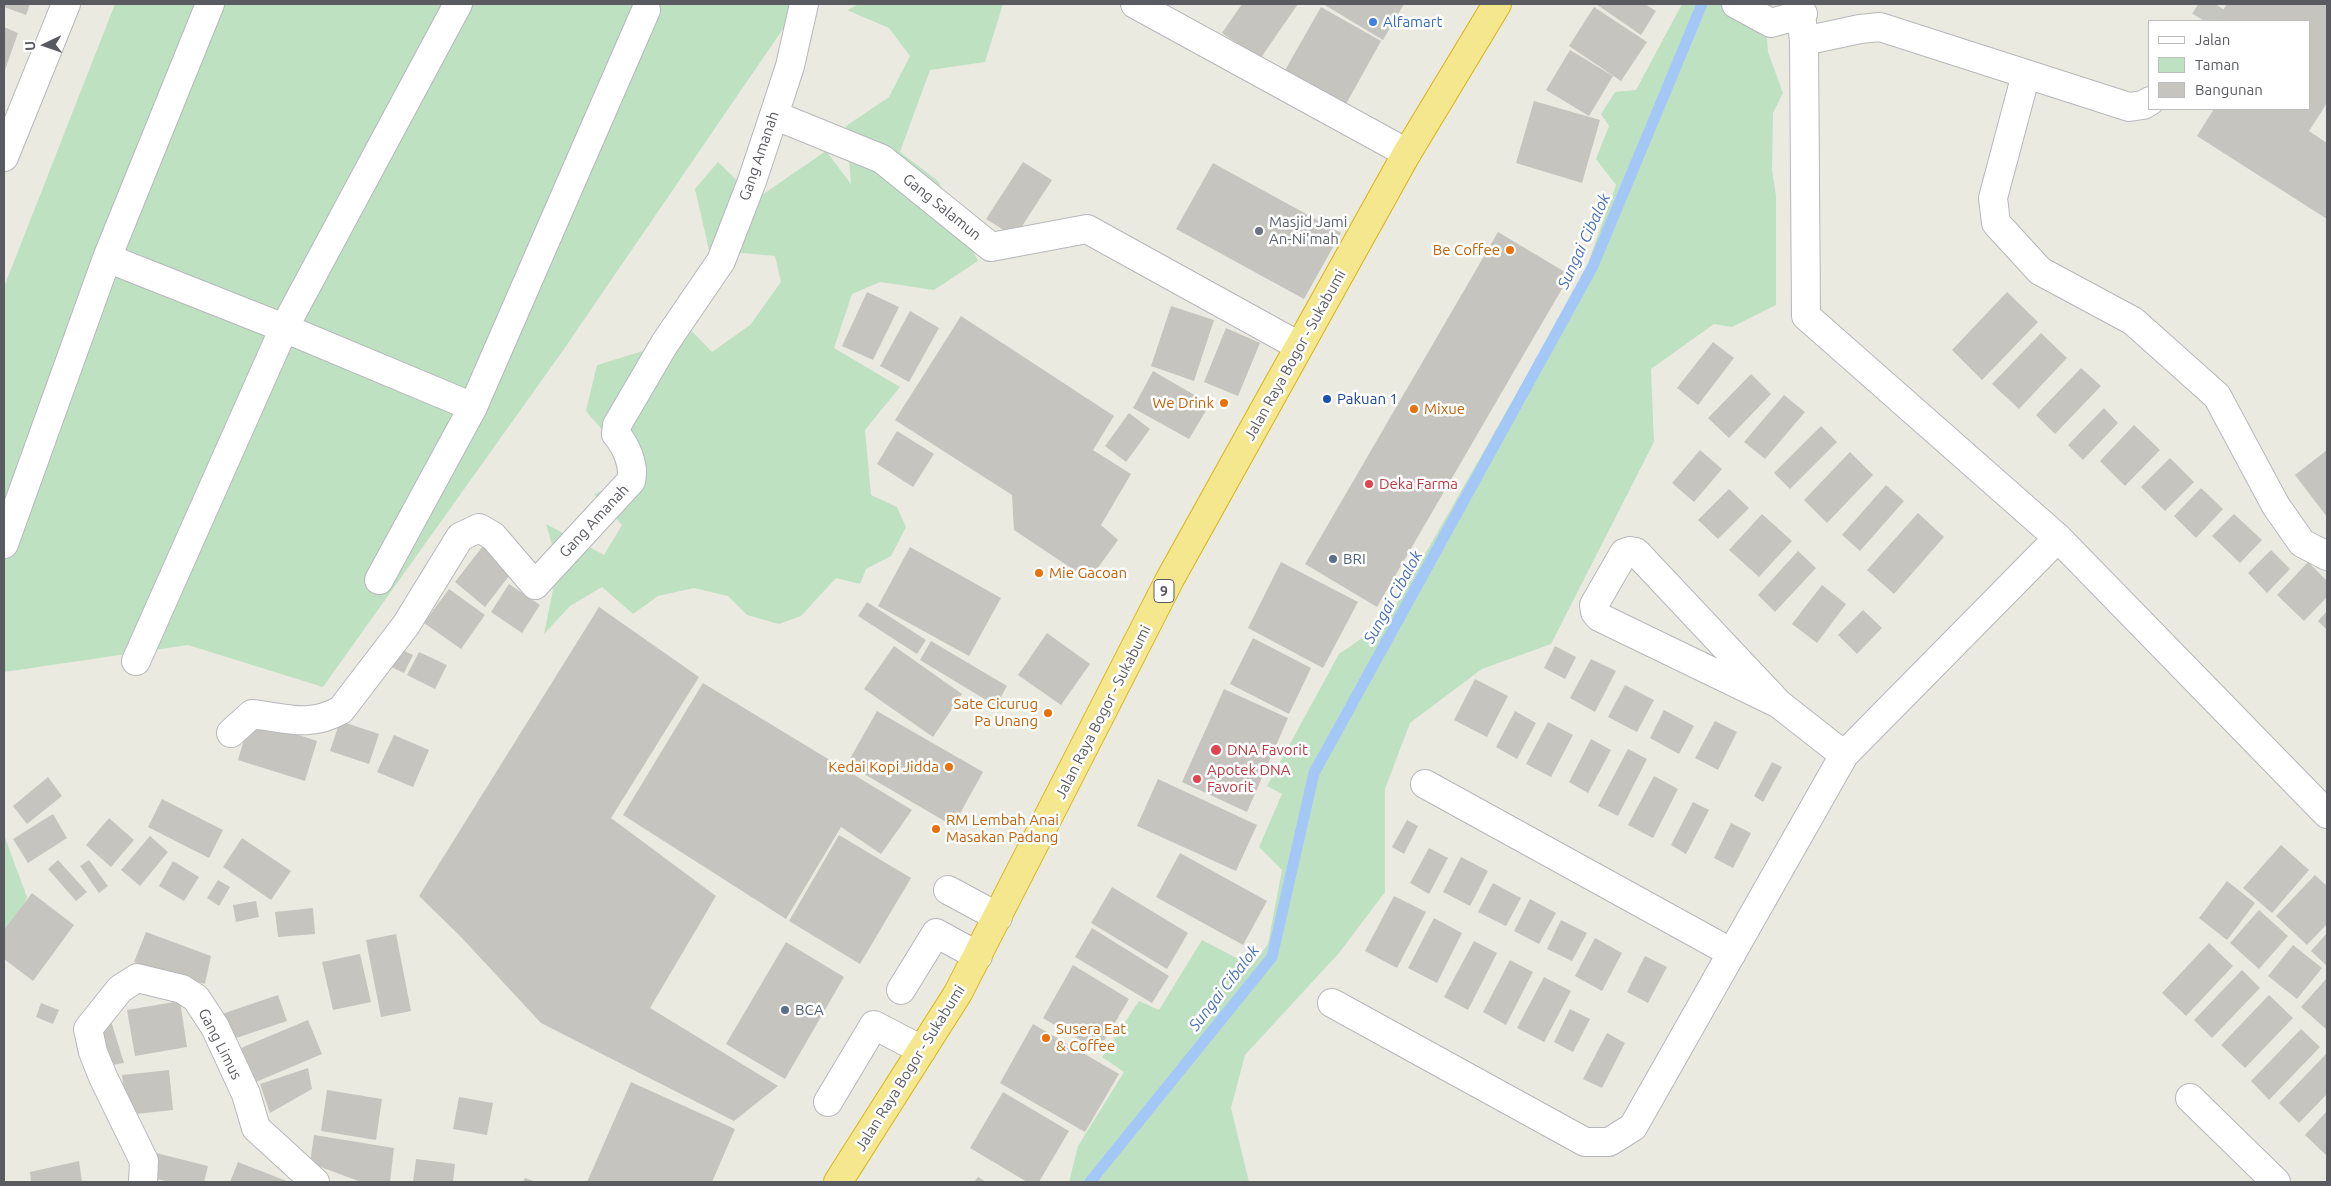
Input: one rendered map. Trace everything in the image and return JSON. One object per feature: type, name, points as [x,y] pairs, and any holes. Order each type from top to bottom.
[{"type":"highway","name":"Jalan Raya Bogor - Sukabumi","points":[[838,1182],[958,993],[1170,579],[1407,153],[1497,4]]},
{"type":"street","points":[[4,157],[12,108],[66,4]]},
{"type":"street","points":[[4,544],[107,258],[210,4]]},
{"type":"street","points":[[136,661],[284,328],[458,4]]},
{"type":"street","name":"Gang Amanah","points":[[231,733],[252,714],[303,722],[326,718],[341,710],[406,625],[460,538],[479,528],[493,536],[535,585],[630,482],[633,474],[625,446],[616,434],[617,425],[665,343],[720,261],[752,181],[774,115],[790,66],[804,4]]},
{"type":"street","points":[[1135,4],[1407,153]]},
{"type":"street","points":[[1736,4],[1771,23],[1801,9],[1804,41],[1806,316],[2058,538],[2327,814]]},
{"type":"street","points":[[379,580],[473,407],[646,10]]},
{"type":"street","points":[[1804,41],[1860,29],[1880,28],[2129,108],[2143,106],[2148,102]]},
{"type":"street","points":[[2026,74],[1993,198],[1996,223],[2040,270],[2133,321],[2217,396],[2276,506],[2302,542],[2327,556]]},
{"type":"street","name":"Gang Salamun","points":[[774,115],[882,159],[991,247],[1086,229],[1300,346]]},
{"type":"street","points":[[107,258],[284,328],[473,407]]},
{"type":"street","points":[[1332,1003],[1585,1142],[1608,1142],[1634,1128],[1844,755],[2058,538]]},
{"type":"street","points":[[1779,704],[1599,617],[1594,605],[1624,553],[1636,552],[1779,704],[1844,755]]},
{"type":"street","points":[[1424,784],[1732,954]]},
{"type":"street","points":[[948,890],[998,917]]},
{"type":"street","points":[[901,990],[936,933],[978,956]]},
{"type":"street","name":"Gang Limus","points":[[143,1182],[144,1161],[103,1077],[93,1052],[88,1029],[120,989],[136,978],[182,989],[196,998],[215,1027],[246,1094],[256,1128],[315,1182]]},
{"type":"street","points":[[828,1102],[874,1025],[922,1050]]},
{"type":"street","points":[[2190,1098],[2276,1182]]},
{"type":"green space","points":[[115,4],[800,4],[564,349],[323,687],[188,645],[4,672],[4,287]]},
{"type":"green space","points":[[859,4],[1003,4],[985,62],[930,70],[900,152],[938,181],[978,261],[934,290],[880,282],[852,294],[834,348],[900,387],[865,430],[871,495],[897,507],[906,527],[891,556],[866,569],[860,584],[836,578],[801,616],[779,624],[747,615],[728,596],[694,588],[658,596],[633,614],[602,587],[570,606],[544,634],[558,565],[546,524],[604,555],[622,525],[594,494],[627,482],[620,451],[586,411],[597,365],[643,351],[683,322],[712,352],[750,325],[781,282],[775,256],[709,250],[695,189],[718,162],[756,199],[826,151],[851,184],[846,126],[889,97],[910,56],[889,28],[847,10]]},
{"type":"green space","points":[[1682,4],[1760,4],[1765,10],[1768,52],[1783,93],[1773,113],[1772,170],[1776,196],[1776,305],[1732,327],[1714,324],[1651,369],[1654,442],[1551,644],[1482,669],[1410,723],[1385,789],[1385,892],[1339,953],[1245,1055],[1231,1108],[1249,1182],[1069,1182],[1078,1146],[1124,1072],[1102,1057],[1139,1001],[1159,1010],[1202,940],[1252,966],[1268,944],[1282,870],[1259,847],[1282,794],[1267,786],[1339,654],[1387,621],[1583,277],[1616,185],[1596,159],[1609,126],[1601,114],[1615,92],[1636,90]]},
{"type":"green space","points":[[4,835],[27,897],[4,948]]},
{"type":"building","points":[[4,4],[30,4],[26,15],[4,7]]},
{"type":"building","points":[[1242,4],[1298,4],[1260,59],[1222,33]]},
{"type":"building","name":"Alfamart","points":[[1323,4],[1404,4],[1383,40]]},
{"type":"building","points":[[1596,4],[1645,4],[1656,11],[1641,35]]},
{"type":"building","points":[[2227,4],[2327,4],[2327,103],[2309,131],[2327,143],[2327,219],[2197,136],[2213,110],[2311,110],[2311,20],[2216,20]]},
{"type":"building","points":[[1321,7],[1381,41],[1345,106],[1284,72]]},
{"type":"building","points":[[1594,7],[1647,42],[1621,81],[1569,46]]},
{"type":"building","points":[[4,27],[18,33],[4,73]]},
{"type":"building","points":[[1570,50],[1613,76],[1589,116],[1546,90]]},
{"type":"building","points":[[1534,101],[1600,120],[1582,183],[1516,163]]},
{"type":"building","points":[[1023,162],[1052,180],[1015,237],[986,219]]},
{"type":"building","name":"Masjid Jami An-Ni'mah","points":[[1213,163],[1341,233],[1304,299],[1176,229]]},
{"type":"building","points":[[1498,232],[1570,275],[1377,607],[1305,564]]},
{"type":"building","points":[[867,292],[899,307],[873,360],[842,346]]},
{"type":"building","points":[[2007,292],[2038,322],[1982,380],[1952,350]]},
{"type":"building","points":[[1171,306],[1214,320],[1194,381],[1151,366]]},
{"type":"building","points":[[910,311],[939,328],[909,382],[880,366]]},
{"type":"building","points":[[961,316],[1114,416],[1093,450],[1131,474],[1101,525],[1118,540],[1089,580],[1014,530],[1012,495],[895,420]]},
{"type":"building","points":[[1226,328],[1260,343],[1238,396],[1204,382]]},
{"type":"building","points":[[2041,333],[2067,358],[2019,409],[1992,384]]},
{"type":"building","points":[[1713,342],[1734,358],[1698,405],[1677,388]]},
{"type":"building","points":[[2081,368],[2101,386],[2055,434],[2036,415]]},
{"type":"building","points":[[1153,371],[1210,404],[1189,439],[1133,408]]},
{"type":"building","points":[[1751,374],[1771,394],[1729,438],[1708,418]]},
{"type":"building","points":[[1784,395],[1805,412],[1765,459],[1744,442]]},
{"type":"building","points":[[2104,408],[2118,423],[2083,460],[2068,445]]},
{"type":"building","points":[[1129,413],[1150,429],[1126,462],[1105,446]]},
{"type":"building","points":[[2134,425],[2160,450],[2125,486],[2100,461]]},
{"type":"building","points":[[1821,426],[1837,442],[1790,489],[1774,473]]},
{"type":"building","points":[[897,431],[934,454],[913,487],[877,464]]},
{"type":"building","points":[[1700,450],[1722,469],[1694,502],[1672,483]]},
{"type":"building","points":[[2327,450],[2327,517],[2295,475]]},
{"type":"building","points":[[1850,452],[1873,475],[1827,523],[1804,500]]},
{"type":"building","points":[[2170,458],[2194,482],[2165,511],[2141,487]]},
{"type":"building","points":[[1886,485],[1904,501],[1860,551],[1842,535]]},
{"type":"building","points":[[2201,488],[2223,509],[2196,538],[2174,516]]},
{"type":"building","points":[[1729,489],[1749,508],[1718,539],[1698,520]]},
{"type":"building","points":[[1918,513],[1944,537],[1894,594],[1867,570]]},
{"type":"building","points":[[1762,514],[1792,541],[1759,577],[1729,550]]},
{"type":"building","points":[[2234,514],[2262,540],[2240,563],[2212,536]]},
{"type":"building","points":[[486,542],[516,567],[485,607],[455,582]]},
{"type":"building","points":[[910,547],[1001,598],[969,656],[878,606]]},
{"type":"building","points":[[2271,550],[2290,569],[2267,593],[2248,573]]},
{"type":"building","points":[[1798,551],[1816,568],[1775,612],[1758,595]]},
{"type":"building","points":[[1281,562],[1358,602],[1323,668],[1248,628]]},
{"type":"building","points":[[2308,562],[2327,581],[2327,597],[2304,621],[2277,595]]},
{"type":"building","points":[[509,584],[540,605],[522,633],[491,612]]},
{"type":"building","points":[[1822,585],[1846,604],[1817,643],[1792,624]]},
{"type":"building","points":[[449,589],[485,615],[461,649],[424,623]]},
{"type":"building","points":[[867,602],[926,640],[917,654],[858,616]]},
{"type":"building","points":[[599,607],[699,677],[611,818],[716,896],[650,1008],[778,1086],[734,1121],[541,1023],[460,936],[419,896]]},
{"type":"building","points":[[1863,610],[1882,628],[1857,654],[1838,635]]},
{"type":"building","points":[[2327,611],[2327,630],[2318,621]]},
{"type":"building","points":[[1047,633],[1090,664],[1061,705],[1018,675]]},
{"type":"building","points":[[1253,638],[1311,668],[1289,714],[1230,684]]},
{"type":"building","points":[[931,641],[1007,686],[996,706],[920,660]]},
{"type":"building","points":[[894,646],[962,694],[933,737],[864,689]]},
{"type":"building","points":[[1555,646],[1576,657],[1565,679],[1544,668]]},
{"type":"building","points":[[398,648],[413,655],[404,673],[389,666]]},
{"type":"building","points":[[419,652],[447,665],[435,689],[407,675]]},
{"type":"building","points":[[1591,659],[1616,671],[1595,712],[1570,698]]},
{"type":"building","points":[[1475,679],[1508,696],[1487,737],[1454,720]]},
{"type":"building","points":[[703,683],[912,810],[881,854],[841,827],[786,919],[623,815]]},
{"type":"building","points":[[1625,685],[1654,700],[1637,732],[1608,717]]},
{"type":"building","points":[[1224,689],[1288,718],[1247,812],[1182,782]]},
{"type":"building","points":[[1664,710],[1694,726],[1679,754],[1650,738]]},
{"type":"building","points":[[877,711],[983,772],[953,826],[847,764]]},
{"type":"building","points":[[1515,711],[1536,723],[1517,759],[1496,747]]},
{"type":"building","points":[[250,719],[317,741],[305,781],[238,760]]},
{"type":"building","points":[[340,721],[379,734],[369,764],[330,751]]},
{"type":"building","points":[[1715,721],[1737,732],[1718,770],[1695,758]]},
{"type":"building","points":[[1548,722],[1573,735],[1551,777],[1526,764]]},
{"type":"building","points":[[394,735],[429,750],[413,787],[377,772]]},
{"type":"building","points":[[1591,739],[1611,750],[1588,793],[1569,782]]},
{"type":"building","points":[[1628,749],[1647,759],[1618,816],[1598,806]]},
{"type":"building","points":[[1772,762],[1782,767],[1763,802],[1754,796]]},
{"type":"building","points":[[1654,776],[1678,789],[1653,838],[1628,825]]},
{"type":"building","points":[[48,777],[62,796],[27,824],[13,806]]},
{"type":"building","points":[[1158,779],[1257,825],[1236,871],[1137,826]]},
{"type":"building","points":[[162,799],[223,830],[209,858],[148,827]]},
{"type":"building","points":[[1693,802],[1709,810],[1686,854],[1671,845]]},
{"type":"building","points":[[53,814],[67,838],[28,863],[13,839]]},
{"type":"building","points":[[109,818],[134,840],[111,867],[86,845]]},
{"type":"building","points":[[1407,820],[1418,826],[1404,854],[1392,847]]},
{"type":"building","points":[[1731,823],[1751,833],[1733,868],[1714,858]]},
{"type":"building","points":[[839,835],[911,878],[860,964],[789,921]]},
{"type":"building","points":[[150,836],[168,852],[140,886],[121,870]]},
{"type":"building","points":[[242,838],[291,871],[271,900],[223,867]]},
{"type":"building","points":[[2281,845],[2309,870],[2272,913],[2243,888]]},
{"type":"building","points":[[1429,848],[1448,858],[1429,894],[1410,883]]},
{"type":"building","points":[[1180,853],[1267,901],[1243,945],[1156,897]]},
{"type":"building","points":[[1461,857],[1488,871],[1470,906],[1443,892]]},
{"type":"building","points":[[58,860],[87,892],[76,901],[48,869]]},
{"type":"building","points":[[89,860],[108,886],[99,893],[80,866]]},
{"type":"building","points":[[173,861],[199,877],[184,901],[159,886]]},
{"type":"building","points":[[2315,875],[2327,886],[2327,924],[2307,945],[2276,916]]},
{"type":"building","points":[[218,880],[230,887],[219,906],[207,898]]},
{"type":"building","points":[[2227,881],[2255,903],[2227,940],[2199,918]]},
{"type":"building","points":[[1493,883],[1521,898],[1506,926],[1478,912]]},
{"type":"building","points":[[1112,887],[1188,933],[1167,969],[1091,923]]},
{"type":"building","points":[[32,893],[74,925],[33,981],[4,959],[4,930]]},
{"type":"building","points":[[1394,896],[1426,912],[1397,968],[1365,951]]},
{"type":"building","points":[[1530,899],[1556,913],[1539,944],[1514,931]]},
{"type":"building","points":[[256,901],[259,917],[236,922],[233,905]]},
{"type":"building","points":[[313,908],[315,934],[278,937],[275,912]]},
{"type":"building","points":[[2259,910],[2288,936],[2259,969],[2230,943]]},
{"type":"building","points":[[1434,918],[1462,933],[1437,983],[1408,968]]},
{"type":"building","points":[[1561,920],[1587,933],[1572,961],[1547,949]]},
{"type":"building","points":[[1092,928],[1169,976],[1152,1003],[1075,957]]},
{"type":"building","points":[[146,932],[211,956],[205,984],[134,962]]},
{"type":"building","points":[[2327,933],[2327,966],[2311,951]]},
{"type":"building","points":[[396,934],[411,1011],[381,1017],[366,940]]},
{"type":"building","points":[[1595,938],[1622,953],[1602,991],[1575,976]]},
{"type":"building","points":[[1474,941],[1497,953],[1468,1010],[1444,997]]},
{"type":"building","name":"BCA","points":[[786,942],[844,977],[785,1079],[726,1044]]},
{"type":"building","points":[[2209,943],[2233,966],[2186,1016],[2162,993]]},
{"type":"building","points":[[2293,945],[2322,968],[2297,999],[2268,976]]},
{"type":"building","points":[[360,954],[371,1002],[333,1010],[322,962]]},
{"type":"building","points":[[1645,956],[1667,967],[1648,1003],[1627,992]]},
{"type":"building","points":[[1510,960],[1533,972],[1506,1025],[1483,1012]]},
{"type":"building","points":[[1073,965],[1129,999],[1098,1051],[1043,1018]]},
{"type":"building","points":[[2242,970],[2260,988],[2212,1038],[2194,1020]]},
{"type":"building","points":[[1544,977],[1571,991],[1544,1042],[1517,1028]]},
{"type":"building","points":[[2327,978],[2327,1028],[2326,1029],[2301,1007]]},
{"type":"building","points":[[278,995],[287,1021],[230,1040],[222,1014]]},
{"type":"building","points":[[2269,995],[2293,1018],[2245,1068],[2221,1045]]},
{"type":"building","points":[[180,1001],[187,1047],[135,1056],[127,1010]]},
{"type":"building","points":[[41,1003],[59,1010],[53,1024],[36,1017]]},
{"type":"building","points":[[1570,1009],[1590,1019],[1573,1052],[1554,1042]]},
{"type":"building","points":[[308,1020],[322,1054],[256,1082],[241,1048]]},
{"type":"building","points":[[111,1021],[124,1063],[112,1065],[98,1028]]},
{"type":"building","points":[[1033,1024],[1119,1074],[1085,1132],[1000,1083]]},
{"type":"building","points":[[2301,1029],[2320,1047],[2269,1100],[2251,1081]]},
{"type":"building","points":[[1607,1033],[1625,1043],[1602,1088],[1583,1079]]},
{"type":"building","points":[[2327,1053],[2327,1094],[2299,1123],[2279,1103]]},
{"type":"building","points":[[308,1068],[312,1089],[270,1113],[260,1084]]},
{"type":"building","points":[[169,1070],[173,1110],[127,1115],[122,1075]]},
{"type":"building","points":[[631,1082],[735,1129],[712,1182],[587,1182]]},
{"type":"building","points":[[327,1090],[382,1099],[376,1140],[321,1131]]},
{"type":"building","points":[[1003,1092],[1069,1131],[1039,1182],[1027,1182],[970,1148]]},
{"type":"building","points":[[459,1097],[493,1103],[487,1135],[453,1129]]},
{"type":"building","points":[[2327,1111],[2327,1154],[2326,1155],[2305,1135]]},
{"type":"building","points":[[314,1135],[394,1148],[390,1182],[361,1182],[310,1163]]},
{"type":"building","points":[[156,1153],[208,1166],[204,1182],[170,1182],[149,1177]]},
{"type":"building","points":[[416,1159],[455,1164],[453,1182],[413,1182]]},
{"type":"building","points":[[79,1161],[82,1182],[31,1182],[30,1172]]},
{"type":"building","points":[[238,1162],[289,1182],[230,1182]]},
{"type":"building","points":[[978,1177],[986,1182],[974,1182]]},
{"type":"building","points":[[525,1178],[536,1182],[523,1182]]},
{"type":"waterway","name":"Sungai Cibalok","points":[[1090,1182],[1272,957],[1314,773],[1593,266],[1702,4]]},
{"type":"tunnel","points":[[2205,20],[2215,4]]},
{"type":"place","name":"Alfamart","points":[[1373,22]]},
{"type":"place","name":"Masjid Jami An-Ni'mah","points":[[1259,231]]},
{"type":"place","name":"Be Coffee","points":[[1510,250]]},
{"type":"place","name":"Pakuan 1","points":[[1327,399]]},
{"type":"place","name":"We Drink","points":[[1224,403]]},
{"type":"place","name":"Mixue","points":[[1414,409]]},
{"type":"place","name":"Deka Farma","points":[[1369,484]]},
{"type":"place","name":"BRI","points":[[1333,559]]},
{"type":"place","name":"Mie Gacoan","points":[[1039,573]]},
{"type":"place","name":"Sate Cicurug Pa Unang","points":[[1048,713]]},
{"type":"place","name":"DNA Favorit","points":[[1216,750]]},
{"type":"place","name":"Kedai Kopi Jidda","points":[[949,767]]},
{"type":"place","name":"Apotek DNA Favorit","points":[[1197,779]]},
{"type":"place","name":"RM Lembah Anai Masakan Padang","points":[[936,829]]},
{"type":"place","name":"BCA","points":[[785,1010]]},
{"type":"place","name":"Susera Eat & Coffee","points":[[1046,1038]]}]
